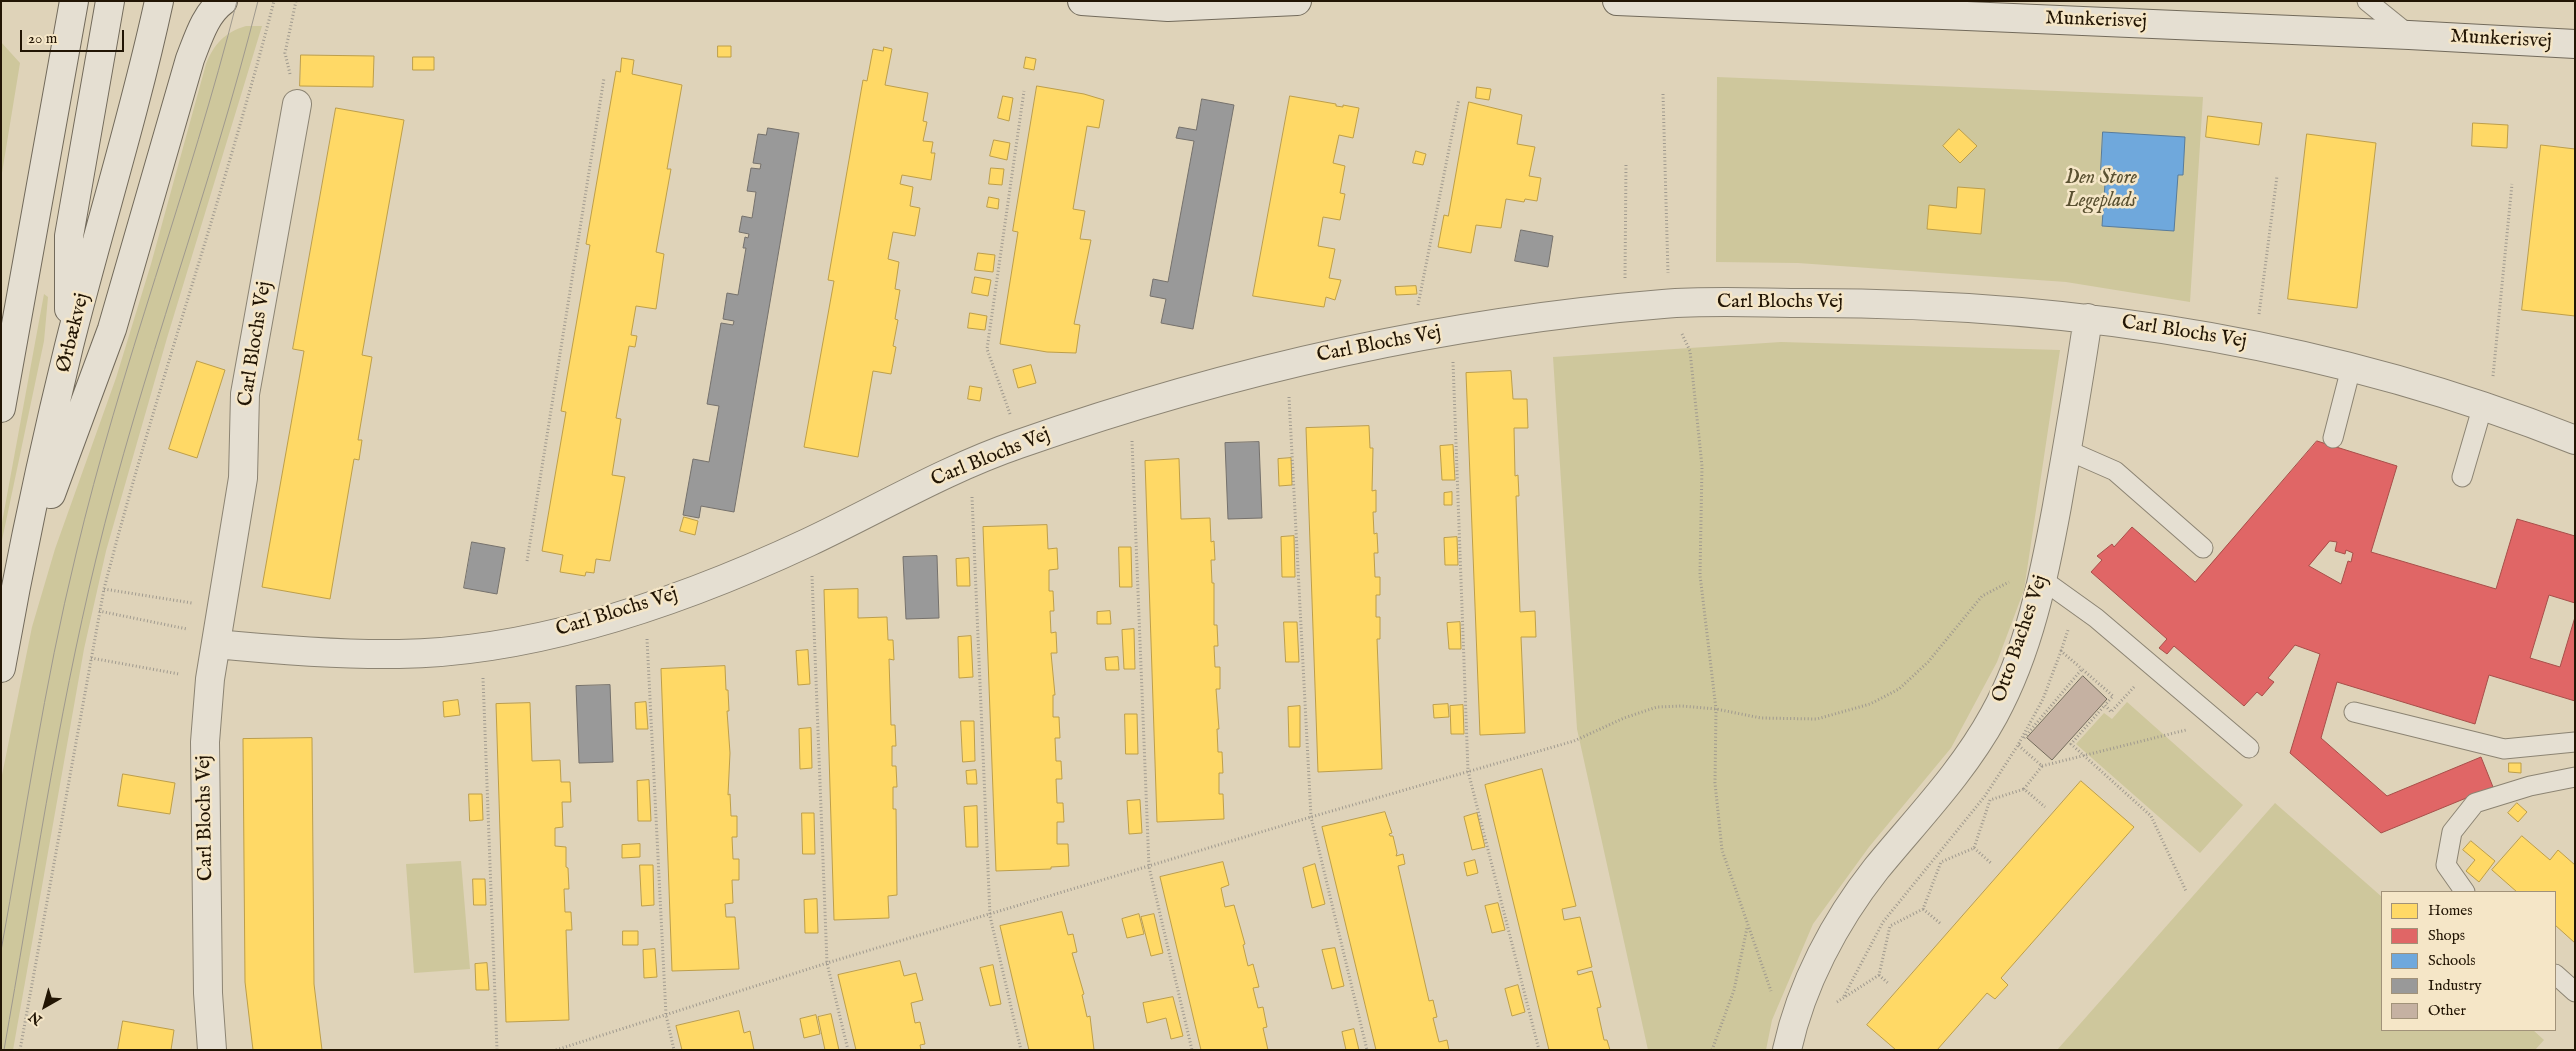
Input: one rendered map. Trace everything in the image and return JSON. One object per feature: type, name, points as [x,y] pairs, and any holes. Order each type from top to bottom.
[{"type":"street","points":[[1,408],[8,330],[74,1]]},
{"type":"street","points":[[69,346],[69,236],[110,1]]},
{"type":"street","name":"Ørbækvej","points":[[1,668],[14,594],[69,346],[147,60],[159,1]]},
{"type":"street","points":[[14,594],[112,329],[190,59],[200,32],[214,7],[223,1]]},
{"type":"street","points":[[1082,1],[1168,7],[1297,1]]},
{"type":"street","name":"Munkerisvej","points":[[1617,1],[2409,34],[2575,44]]},
{"type":"street","name":"Carl Blochs Vej","points":[[212,1050],[208,993],[205,742],[210,679],[244,478],[245,394],[297,104]]},
{"type":"street","name":"Carl Blochs Vej","points":[[216,644],[312,653],[404,654],[482,647],[535,638],[646,609],[810,542],[970,462],[1020,443],[1131,408],[1288,363],[1411,338],[1535,318],[1669,303],[1880,304],[2088,318],[2255,345],[2351,368],[2486,406],[2575,440]]},
{"type":"street","name":"Otto Baches Vej","points":[[1787,1050],[1808,983],[1839,921],[1875,871],[1953,778],[1975,748],[1995,713],[2015,670],[2043,580],[2067,450],[2088,318]]},
{"type":"lane","points":[[2367,1],[2409,34]]},
{"type":"lane","points":[[2333,438],[2351,368]]},
{"type":"lane","points":[[2462,477],[2486,406]]},
{"type":"lane","points":[[2067,450],[2115,472],[2203,548]]},
{"type":"lane","points":[[2043,580],[2096,618],[2249,748]]},
{"type":"lane","points":[[2354,712],[2504,749],[2575,742]]},
{"type":"lane","points":[[2464,891],[2446,865],[2452,832],[2475,803],[2530,786],[2575,777]]},
{"type":"lane","points":[[2556,975],[2575,992]]},
{"type":"path","points":[[20,1050],[104,588],[123,514],[232,153],[274,1]]},
{"type":"path","points":[[296,1],[285,53],[297,104]]},
{"type":"path","points":[[527,561],[604,78]]},
{"type":"path","points":[[1020,443],[987,348],[1024,92]]},
{"type":"path","points":[[1663,94],[1669,303],[1690,351],[1702,466],[1700,575],[1716,709],[1715,783],[1722,850],[1772,993]]},
{"type":"path","points":[[1411,338],[1459,99]]},
{"type":"path","points":[[1624,308],[1626,163]]},
{"type":"path","points":[[2255,345],[2277,176]]},
{"type":"path","points":[[2486,406],[2512,184]]},
{"type":"path","points":[[1452,331],[1468,771],[1539,1050]]},
{"type":"path","points":[[1288,363],[1311,817],[1367,1050]]},
{"type":"path","points":[[1131,408],[1149,867],[1192,1050]]},
{"type":"path","points":[[970,462],[990,916],[1021,1050]]},
{"type":"path","points":[[810,542],[827,963],[848,1050]]},
{"type":"path","points":[[556,1050],[827,963],[990,916],[1311,817],[1574,741],[1624,718],[1656,707],[1682,706],[1716,709],[1761,718],[1817,719],[1870,704],[1899,689],[1928,662],[1982,596],[2021,576],[2043,580]]},
{"type":"path","points":[[104,588],[222,608]]},
{"type":"path","points":[[646,609],[666,1015],[674,1050]]},
{"type":"path","points":[[99,611],[183,627],[216,644]]},
{"type":"path","points":[[482,647],[497,1050]]},
{"type":"path","points":[[1844,997],[1883,922],[1985,796],[2018,745],[2043,699],[2061,651],[2113,696],[2071,744],[2151,816],[2186,891]]},
{"type":"path","points":[[91,658],[210,679]]},
{"type":"path","points":[[2105,705],[2111,712],[2153,666]]},
{"type":"path","points":[[2018,745],[2082,669]]},
{"type":"path","points":[[1990,800],[2024,789],[2042,766],[2218,721]]},
{"type":"path","points":[[2018,745],[2042,766]]},
{"type":"path","points":[[2024,789],[2045,807]]},
{"type":"path","points":[[1985,796],[1990,800]]},
{"type":"path","points":[[1890,926],[1923,909],[1941,862],[1974,848],[1990,800]]},
{"type":"path","points":[[1974,848],[1992,864]]},
{"type":"path","points":[[1936,858],[1941,862]]},
{"type":"path","points":[[1923,909],[1941,924]]},
{"type":"path","points":[[1883,922],[1890,926]]},
{"type":"path","points":[[1836,1003],[1879,975],[1890,926]]},
{"type":"path","points":[[1712,1050],[1734,990],[1748,928]]},
{"type":"path","points":[[1879,975],[1889,984]]},
{"type":"green space","points":[[246,26],[262,26],[167,338],[106,551],[84,649],[13,1050],[1,1050],[1,780],[32,627],[55,549],[116,378],[151,264],[206,64],[213,50],[226,35]]},
{"type":"green space","points":[[1,42],[20,63],[1,179]]},
{"type":"green space","name":"Den Store Legeplads","points":[[1717,77],[2203,97],[2190,302],[2066,282],[1798,263],[1716,262]]},
{"type":"green space","points":[[44,294],[48,297],[44,341],[1,545],[1,528]]},
{"type":"green space","points":[[1781,342],[2060,350],[2024,590],[1997,662],[1951,748],[1869,847],[1813,924],[1772,1020],[1766,1050],[1648,1050],[1577,729],[1553,357]]},
{"type":"green space","points":[[2127,702],[2243,805],[2200,853],[2076,744],[2104,713],[2112,719]]},
{"type":"green space","points":[[2275,803],[2381,896],[2381,1031],[2534,1031],[2544,1040],[2535,1050],[2057,1050]]},
{"type":"green space","points":[[461,861],[470,969],[414,973],[406,864]]},
{"type":"building: Homes","points":[[718,46],[731,46],[731,57],[718,57]]},
{"type":"building: Homes","points":[[884,47],[892,49],[885,85],[928,93],[923,121],[927,122],[923,141],[933,142],[931,153],[935,153],[931,180],[902,175],[900,184],[913,187],[910,206],[920,208],[915,236],[893,232],[888,259],[899,262],[895,289],[900,290],[895,319],[898,320],[893,346],[896,347],[891,374],[873,371],[858,457],[804,447],[834,281],[828,280],[863,80],[867,81],[873,49],[883,51]]},
{"type":"building: Homes","points":[[301,55],[374,56],[373,87],[300,86]]},
{"type":"building: Homes","points":[[413,57],[434,57],[434,70],[413,70]]},
{"type":"building: Homes","points":[[1026,57],[1036,59],[1034,70],[1024,68]]},
{"type":"building: Homes","points":[[622,58],[634,60],[632,74],[682,85],[667,169],[671,169],[656,252],[664,254],[656,309],[636,306],[631,335],[637,336],[635,347],[629,346],[616,418],[621,419],[612,475],[625,477],[610,561],[596,559],[594,573],[586,572],[585,576],[560,572],[563,555],[542,551],[566,412],[561,411],[590,245],[586,244],[616,71],[620,72]]},
{"type":"building: Homes","points":[[1037,86],[1084,94],[1104,100],[1099,128],[1087,126],[1073,209],[1085,211],[1080,239],[1091,240],[1074,324],[1080,325],[1076,353],[1047,352],[1000,344],[1018,232],[1013,231]]},
{"type":"building: Homes","points":[[1477,87],[1491,89],[1489,100],[1476,98]]},
{"type":"building: Homes","points":[[1003,96],[1013,98],[1009,121],[998,118]]},
{"type":"building: Homes","points":[[1290,96],[1336,104],[1336,106],[1343,107],[1343,105],[1359,108],[1353,138],[1339,135],[1333,163],[1345,166],[1340,193],[1345,194],[1340,220],[1323,217],[1318,246],[1335,249],[1329,278],[1341,280],[1335,300],[1326,297],[1324,307],[1253,296]]},
{"type":"building: Homes","points":[[1469,102],[1522,115],[1517,144],[1535,147],[1529,176],[1541,178],[1537,201],[1525,199],[1524,202],[1506,199],[1501,228],[1476,225],[1471,253],[1438,247],[1444,215],[1448,216]]},
{"type":"building: Homes","points":[[336,108],[404,120],[362,355],[372,357],[358,440],[362,440],[359,460],[354,459],[330,599],[262,587],[304,351],[293,349]]},
{"type":"building: Homes","points":[[2208,116],[2262,123],[2259,145],[2206,137]]},
{"type":"building: Homes","points":[[2473,123],[2508,125],[2507,148],[2472,146]]},
{"type":"building: Homes","points":[[1959,129],[1977,146],[1960,163],[1943,146]]},
{"type":"building: Homes","points":[[2307,134],[2376,143],[2357,308],[2288,299]]},
{"type":"building: Homes","points":[[994,140],[1010,143],[1007,160],[990,156]]},
{"type":"building: Homes","points":[[2541,145],[2575,149],[2575,316],[2522,310]]},
{"type":"building: Homes","points":[[1416,151],[1426,154],[1423,165],[1413,163]]},
{"type":"building: Homes","points":[[991,168],[1004,169],[1002,185],[989,184]]},
{"type":"building: Homes","points":[[1958,187],[1985,189],[1981,234],[1927,229],[1929,205],[1956,208]]},
{"type":"building: Homes","points":[[989,197],[999,199],[998,209],[987,207]]},
{"type":"building: Homes","points":[[978,253],[995,255],[993,272],[975,270]]},
{"type":"building: Homes","points":[[975,277],[991,280],[988,296],[972,293]]},
{"type":"building: Homes","points":[[1416,286],[1417,294],[1396,295],[1395,287]]},
{"type":"building: Homes","points":[[970,313],[987,316],[985,330],[968,328]]},
{"type":"building: Homes","points":[[197,361],[225,370],[197,458],[169,449]]},
{"type":"building: Homes","points":[[1031,365],[1036,383],[1018,388],[1013,370]]},
{"type":"building: Homes","points":[[1511,371],[1513,399],[1527,399],[1528,428],[1514,428],[1515,476],[1518,475],[1519,496],[1516,496],[1520,612],[1535,611],[1536,637],[1521,637],[1525,733],[1480,735],[1466,373]]},
{"type":"building: Homes","points":[[970,386],[982,388],[980,401],[968,399]]},
{"type":"building: Homes","points":[[1369,426],[1370,448],[1373,448],[1372,491],[1376,490],[1376,512],[1373,512],[1374,534],[1377,533],[1378,553],[1374,553],[1375,577],[1380,577],[1380,595],[1376,595],[1376,617],[1380,617],[1380,639],[1377,639],[1382,769],[1318,772],[1306,428]]},
{"type":"building: Homes","points":[[1453,445],[1455,480],[1442,480],[1440,446]]},
{"type":"building: Homes","points":[[1291,458],[1292,485],[1279,486],[1278,459]]},
{"type":"building: Homes","points":[[1179,459],[1181,519],[1210,518],[1211,542],[1214,541],[1215,560],[1211,560],[1212,583],[1214,583],[1214,625],[1217,625],[1218,646],[1214,646],[1215,667],[1220,667],[1220,689],[1216,689],[1219,729],[1217,729],[1218,752],[1222,752],[1223,773],[1219,773],[1219,794],[1223,794],[1224,819],[1157,822],[1145,461]]},
{"type":"building: Homes","points":[[1452,492],[1452,505],[1444,505],[1444,493]]},
{"type":"building: Homes","points":[[684,517],[698,521],[695,535],[680,531]]},
{"type":"building: Homes","points":[[1047,525],[1048,549],[1057,548],[1058,569],[1049,570],[1049,591],[1053,591],[1054,611],[1050,611],[1051,633],[1056,632],[1057,653],[1051,653],[1055,695],[1053,695],[1053,717],[1059,717],[1060,738],[1055,738],[1056,761],[1061,761],[1062,779],[1056,779],[1057,803],[1063,803],[1064,822],[1057,822],[1057,844],[1068,844],[1069,866],[1051,867],[1051,869],[996,871],[983,527]]},
{"type":"building: Homes","points":[[1294,536],[1295,577],[1282,577],[1281,537]]},
{"type":"building: Homes","points":[[1457,537],[1458,565],[1445,565],[1444,538]]},
{"type":"building: Homes","points":[[1119,547],[1131,547],[1132,587],[1120,587]]},
{"type":"building: Homes","points":[[969,558],[970,586],[957,586],[956,559]]},
{"type":"building: Homes","points":[[858,589],[858,618],[887,617],[888,640],[893,640],[894,660],[889,659],[891,725],[895,725],[896,746],[892,746],[892,766],[896,766],[897,787],[893,787],[893,809],[896,809],[897,895],[888,896],[889,918],[834,920],[824,590]]},
{"type":"building: Homes","points":[[1110,611],[1111,624],[1097,624],[1097,612]]},
{"type":"building: Homes","points":[[1284,622],[1297,622],[1299,662],[1286,662]]},
{"type":"building: Homes","points":[[1460,622],[1461,649],[1449,649],[1447,623]]},
{"type":"building: Homes","points":[[1134,629],[1135,669],[1124,669],[1122,630]]},
{"type":"building: Homes","points":[[971,636],[973,677],[959,678],[958,637]]},
{"type":"building: Homes","points":[[808,650],[810,684],[798,685],[796,651]]},
{"type":"building: Homes","points":[[1118,657],[1119,670],[1106,670],[1105,658]]},
{"type":"building: Homes","points":[[725,666],[726,690],[728,690],[729,711],[727,711],[730,753],[728,795],[730,794],[731,816],[737,816],[737,837],[732,837],[733,859],[739,859],[739,880],[732,880],[733,903],[725,904],[726,917],[735,917],[739,969],[672,971],[661,669]]},
{"type":"building: Homes","points":[[458,700],[460,715],[444,717],[443,702]]},
{"type":"building: Homes","points":[[646,702],[648,729],[636,729],[635,703]]},
{"type":"building: Homes","points":[[530,703],[532,761],[560,760],[561,782],[570,782],[571,802],[562,802],[563,827],[555,828],[555,846],[566,847],[566,867],[568,868],[569,889],[564,889],[565,912],[571,912],[572,930],[566,930],[569,1020],[506,1022],[496,704]]},
{"type":"building: Homes","points":[[1448,704],[1449,717],[1434,718],[1433,705]]},
{"type":"building: Homes","points":[[1463,705],[1464,734],[1451,734],[1450,706]]},
{"type":"building: Homes","points":[[1300,706],[1300,747],[1289,747],[1288,707]]},
{"type":"building: Homes","points":[[1125,714],[1137,714],[1138,754],[1126,754]]},
{"type":"building: Homes","points":[[961,721],[974,721],[975,761],[963,762]]},
{"type":"building: Homes","points":[[811,728],[812,768],[800,769],[799,729]]},
{"type":"building: Homes","points":[[312,738],[314,984],[322,1050],[253,1050],[245,982],[243,739]]},
{"type":"building: Homes","points":[[2509,763],[2521,763],[2521,773],[2509,772]]},
{"type":"building: Homes","points":[[1542,769],[1576,906],[1562,909],[1564,920],[1580,917],[1592,967],[1577,971],[1578,975],[1592,971],[1601,1007],[1597,1008],[1604,1040],[1607,1040],[1610,1050],[1549,1050],[1485,785]]},
{"type":"building: Homes","points":[[976,770],[977,784],[967,784],[966,771]]},
{"type":"building: Homes","points":[[123,774],[175,783],[170,814],[118,806]]},
{"type":"building: Homes","points":[[649,780],[651,821],[638,821],[637,781]]},
{"type":"building: Homes","points":[[2081,781],[2134,827],[2001,978],[2008,985],[1995,999],[1987,993],[1937,1050],[1896,1050],[1867,1025]]},
{"type":"building: Homes","points":[[469,794],[482,794],[483,820],[470,821]]},
{"type":"building: Homes","points":[[1140,800],[1142,833],[1129,834],[1127,801]]},
{"type":"building: Homes","points":[[2517,803],[2527,812],[2518,822],[2508,813]]},
{"type":"building: Homes","points":[[977,806],[978,847],[966,847],[964,807]]},
{"type":"building: Homes","points":[[1385,812],[1392,833],[1389,834],[1393,836],[1396,856],[1403,854],[1405,864],[1398,866],[1429,1001],[1433,1000],[1437,1017],[1433,1018],[1439,1042],[1447,1040],[1449,1050],[1376,1050],[1322,827]]},
{"type":"building: Homes","points":[[802,813],[814,813],[815,854],[803,854]]},
{"type":"building: Homes","points":[[1477,813],[1485,847],[1472,850],[1464,817]]},
{"type":"building: Homes","points":[[2522,836],[2550,860],[2558,850],[2575,865],[2575,943],[2556,926],[2556,891],[2516,891],[2492,870]]},
{"type":"building: Homes","points":[[2471,841],[2495,861],[2479,882],[2466,871],[2475,860],[2463,850]]},
{"type":"building: Homes","points":[[640,844],[640,857],[622,858],[622,845]]},
{"type":"building: Homes","points":[[1475,860],[1478,873],[1467,876],[1464,863]]},
{"type":"building: Homes","points":[[1223,862],[1229,885],[1221,888],[1225,907],[1234,905],[1245,944],[1243,945],[1248,966],[1253,964],[1259,987],[1253,988],[1258,1008],[1263,1007],[1267,1027],[1263,1028],[1268,1050],[1201,1050],[1160,877]]},
{"type":"building: Homes","points":[[1315,864],[1325,904],[1312,908],[1303,868]]},
{"type":"building: Homes","points":[[640,865],[653,865],[654,905],[642,906]]},
{"type":"building: Homes","points":[[473,879],[485,879],[486,905],[474,905]]},
{"type":"building: Homes","points":[[817,899],[818,933],[805,933],[804,900]]},
{"type":"building: Homes","points":[[1498,903],[1505,930],[1492,933],[1485,906]]},
{"type":"building: Homes","points":[[1062,912],[1068,935],[1073,934],[1077,952],[1072,953],[1084,994],[1082,995],[1087,1017],[1090,1016],[1094,1050],[1029,1050],[1000,926]]},
{"type":"building: Homes","points":[[1139,914],[1144,934],[1127,938],[1122,919]]},
{"type":"building: Homes","points":[[1154,914],[1163,953],[1151,956],[1141,917]]},
{"type":"building: Homes","points":[[623,931],[638,931],[638,945],[623,945]]},
{"type":"building: Homes","points":[[1335,948],[1344,986],[1332,989],[1322,950]]},
{"type":"building: Homes","points":[[655,949],[657,977],[644,978],[643,950]]},
{"type":"building: Homes","points":[[900,961],[904,976],[916,973],[923,1000],[911,1003],[915,1023],[920,1022],[925,1044],[920,1045],[921,1050],[856,1050],[838,975]]},
{"type":"building: Homes","points":[[487,963],[489,990],[476,990],[475,964]]},
{"type":"building: Homes","points":[[993,965],[1001,1004],[990,1006],[980,968]]},
{"type":"building: Homes","points":[[1518,985],[1525,1012],[1512,1016],[1505,989]]},
{"type":"building: Homes","points":[[1173,997],[1183,1036],[1171,1039],[1166,1018],[1147,1023],[1143,1003]]},
{"type":"building: Homes","points":[[739,1011],[744,1033],[750,1031],[754,1050],[682,1050],[676,1026]]},
{"type":"building: Homes","points":[[831,1014],[839,1050],[825,1050],[818,1017]]},
{"type":"building: Homes","points":[[816,1015],[820,1034],[804,1038],[800,1019]]},
{"type":"building: Homes","points":[[123,1021],[174,1030],[171,1050],[118,1050]]},
{"type":"building: Homes","points":[[1354,1029],[1359,1050],[1346,1050],[1342,1032]]},
{"type":"building: Shops","points":[[2317,441],[2397,466],[2371,552],[2496,589],[2517,519],[2575,536],[2575,603],[2549,595],[2530,658],[2560,667],[2575,617],[2575,701],[2489,675],[2475,724],[2337,682],[2321,738],[2387,796],[2481,757],[2493,787],[2381,833],[2290,753],[2320,654],[2295,645],[2268,678],[2274,682],[2262,696],[2257,692],[2244,706],[2174,646],[2167,654],[2159,648],[2167,639],[2091,572],[2102,560],[2097,556],[2112,544],[2114,547],[2132,527],[2195,582]],"holes":[[[2330,541],[2337,542],[2335,551],[2345,554],[2346,550],[2353,553],[2351,562],[2348,561],[2341,584],[2309,566]]]},
{"type":"building: Schools","points":[[2103,132],[2185,137],[2183,175],[2178,175],[2174,231],[2102,226],[2106,170],[2101,170]]},
{"type":"building: Industry","points":[[1202,99],[1234,105],[1193,329],[1161,323],[1166,299],[1150,296],[1153,279],[1168,282],[1194,141],[1176,138],[1179,127],[1196,130]]},
{"type":"building: Industry","points":[[768,128],[799,133],[734,512],[701,506],[699,518],[683,515],[693,459],[709,462],[719,406],[707,404],[721,323],[733,325],[734,321],[723,319],[727,293],[738,295],[746,248],[743,248],[745,237],[748,238],[749,234],[739,232],[742,216],[752,218],[756,192],[747,191],[751,168],[760,169],[761,164],[753,163],[758,134],[766,135]]},
{"type":"building: Industry","points":[[1521,230],[1553,236],[1548,267],[1515,261]]},
{"type":"building: Industry","points":[[1259,442],[1262,518],[1228,519],[1225,443]]},
{"type":"building: Industry","points":[[472,542],[505,548],[497,594],[464,588]]},
{"type":"building: Industry","points":[[937,556],[939,618],[906,619],[903,557]]},
{"type":"building: Industry","points":[[610,685],[613,762],[579,763],[576,686]]},
{"type":"building: Other","points":[[2083,676],[2107,699],[2052,760],[2027,738]]},
{"type":"tram line","points":[[1,951],[54,653],[76,554],[113,415],[198,140],[237,1]]},
{"type":"tram line","points":[[4,1050],[57,742],[96,559],[134,419],[219,141],[258,1]]}]
